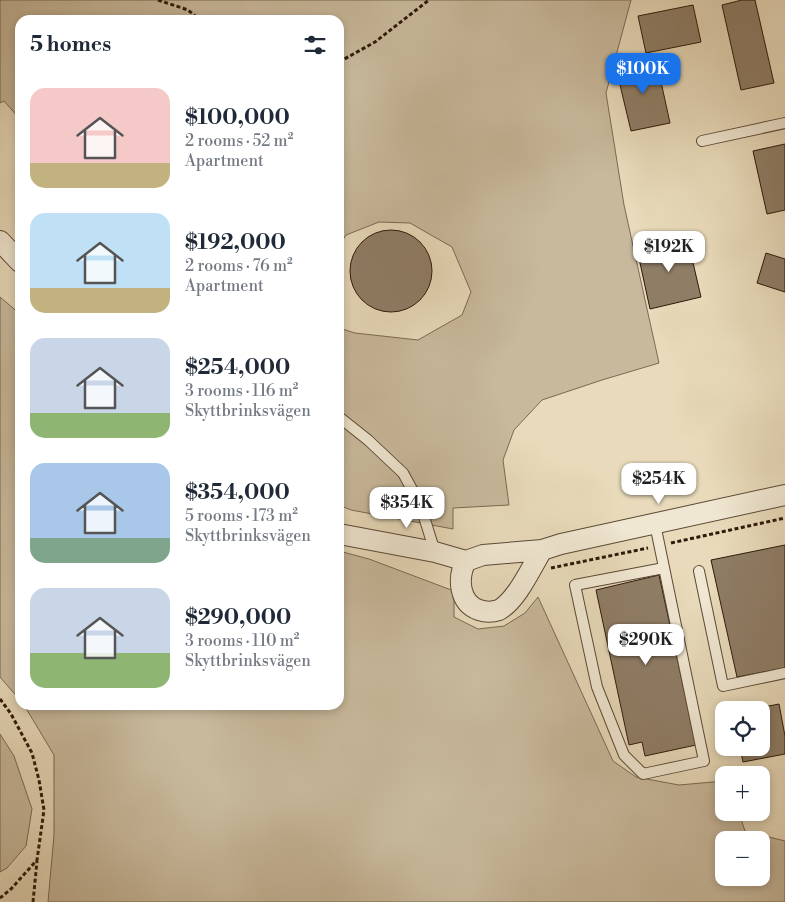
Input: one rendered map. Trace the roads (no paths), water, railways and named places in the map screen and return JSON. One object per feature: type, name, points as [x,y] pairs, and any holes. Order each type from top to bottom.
[{"type":"street","points":[[0,241],[15,257]]},
{"type":"street","points":[[344,535],[435,552],[466,561],[483,555],[542,550],[561,544],[785,495]]},
{"type":"street","points":[[466,561],[461,570],[461,586],[465,601],[475,609],[484,612],[497,611],[511,601],[542,550]]},
{"type":"lane","points":[[702,141],[785,123]]},
{"type":"lane","points":[[344,421],[368,440],[403,473],[420,504],[435,552]]},
{"type":"lane","points":[[655,524],[704,761],[643,774],[624,755],[597,687],[575,585],[664,568]]},
{"type":"lane","points":[[699,571],[723,686],[785,673]]}]
